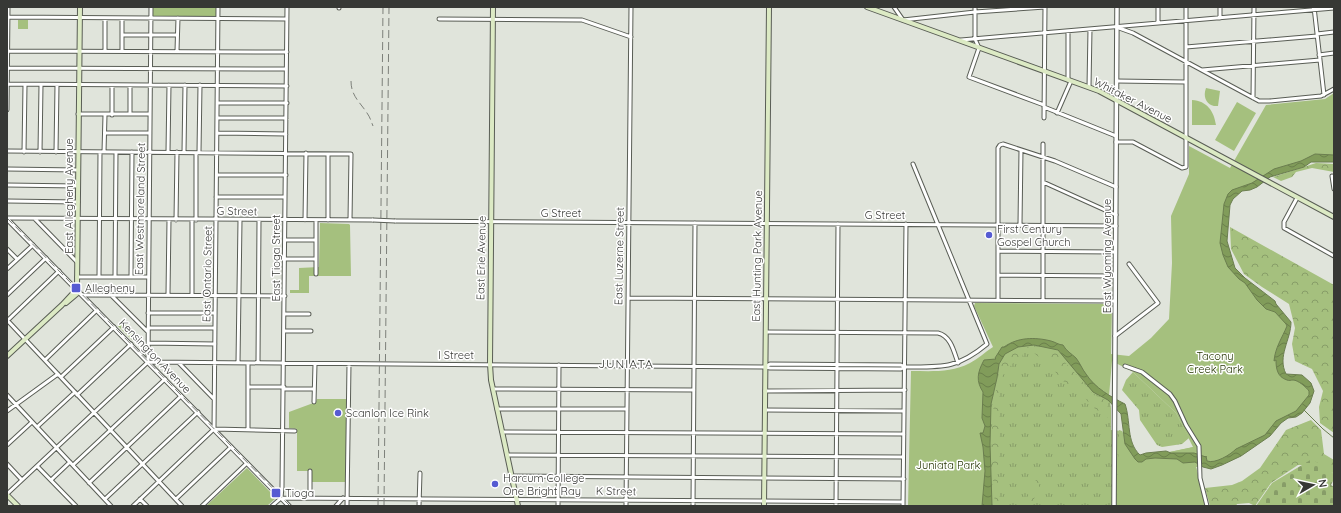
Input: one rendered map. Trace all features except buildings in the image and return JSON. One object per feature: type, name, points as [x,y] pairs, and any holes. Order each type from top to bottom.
[{"type":"main road","name":"East Allegheny Avenue","points":[[78,291],[77,219],[80,7]]},
{"type":"main road","name":"East Erie Avenue","points":[[493,7],[490,364],[493,389],[518,506]]},
{"type":"main road","name":"East Hunting Park Avenue","points":[[764,506],[769,7]]},
{"type":"main road","name":"Whitaker Avenue","points":[[867,7],[1089,87],[1117,100],[1186,139],[1334,217]]},
{"type":"main road","points":[[7,356],[78,291],[77,268]]},
{"type":"main road","points":[[7,494],[18,506]]},
{"type":"street","points":[[7,110],[8,7]]},
{"type":"street","name":"East Westmoreland Street","points":[[148,362],[151,7]]},
{"type":"street","name":"East Ontario Street","points":[[214,430],[218,7]]},
{"type":"street","name":"East Tioga Street","points":[[281,498],[284,388],[287,7]]},
{"type":"street","name":"East Luzerne Street","points":[[626,506],[631,7]]},
{"type":"street","points":[[894,7],[903,20],[975,12],[1045,7],[1044,118]]},
{"type":"street","points":[[975,7],[975,39],[979,48],[969,76],[1116,136]]},
{"type":"street","name":"East Wyoming Avenue","points":[[1114,506],[1117,7]]},
{"type":"street","points":[[1158,7],[1158,23]]},
{"type":"street","points":[[1116,142],[1133,142],[1182,168],[1186,168],[1186,7]]},
{"type":"street","points":[[1220,7],[1220,18]]},
{"type":"street","points":[[1253,98],[1254,7]]},
{"type":"street","points":[[1314,8],[1324,95]]},
{"type":"street","points":[[959,40],[1254,15],[1314,8],[1334,8]]},
{"type":"street","points":[[7,17],[287,19]]},
{"type":"street","points":[[105,18],[105,51]]},
{"type":"street","points":[[122,18],[122,51]]},
{"type":"street","points":[[177,52],[178,18]]},
{"type":"street","points":[[439,19],[582,20],[630,37]]},
{"type":"street","points":[[1117,27],[1259,100],[1269,101],[1324,95],[1334,89]]},
{"type":"street","points":[[1089,87],[1090,29]]},
{"type":"street","points":[[1058,113],[1069,81],[1068,31]]},
{"type":"street","points":[[1186,47],[1317,35],[1334,32]]},
{"type":"street","points":[[122,34],[177,35]]},
{"type":"street","points":[[7,51],[287,52]]},
{"type":"street","points":[[1319,54],[1334,53]]},
{"type":"street","points":[[1202,70],[1320,60]]},
{"type":"street","points":[[7,68],[286,69]]},
{"type":"street","points":[[1117,81],[1185,82]]},
{"type":"street","points":[[7,84],[287,86]]},
{"type":"street","points":[[24,152],[25,85]]},
{"type":"street","points":[[40,152],[41,85]]},
{"type":"street","points":[[56,152],[57,85]]},
{"type":"street","points":[[112,85],[112,115]]},
{"type":"street","points":[[130,85],[130,114]]},
{"type":"street","points":[[168,152],[169,85]]},
{"type":"street","points":[[184,152],[185,85]]},
{"type":"street","points":[[192,296],[196,154],[199,152],[200,85]]},
{"type":"street","points":[[217,102],[286,103]]},
{"type":"street","points":[[78,114],[150,114]]},
{"type":"street","points":[[104,152],[105,115]]},
{"type":"street","points":[[217,118],[286,118]]},
{"type":"street","points":[[105,133],[150,133]]},
{"type":"street","points":[[217,133],[286,134]]},
{"type":"street","points":[[998,300],[998,148],[1000,145],[1003,144],[1043,156],[1116,188]]},
{"type":"street","points":[[1043,144],[1043,300]]},
{"type":"street","points":[[1020,224],[1021,150]]},
{"type":"street","points":[[7,151],[351,154],[350,220]]},
{"type":"street","points":[[99,277],[100,152]]},
{"type":"street","points":[[115,277],[116,152]]},
{"type":"street","points":[[130,277],[132,152]]},
{"type":"street","points":[[176,220],[177,152]]},
{"type":"street","points":[[305,220],[306,153]]},
{"type":"street","points":[[328,154],[328,220]]},
{"type":"street","points":[[913,164],[969,300]]},
{"type":"street","points":[[7,169],[78,170]]},
{"type":"street","points":[[217,175],[286,175]]},
{"type":"street","points":[[1332,176],[1334,189]]},
{"type":"street","points":[[1043,182],[1116,215]]},
{"type":"street","points":[[7,185],[78,186]]},
{"type":"street","points":[[216,197],[285,198]]},
{"type":"street","points":[[1297,198],[1284,222],[1284,228],[1334,256]]},
{"type":"street","points":[[7,201],[78,202]]},
{"type":"street","name":"G Street","points":[[7,219],[259,221],[373,220],[767,224],[1043,224],[1116,226]]},
{"type":"street","name":"Kensington Avenue","points":[[7,219],[289,506]]},
{"type":"street","points":[[35,219],[77,262]]},
{"type":"street","points":[[168,295],[169,220]]},
{"type":"street","points":[[238,363],[240,220]]},
{"type":"street","points":[[316,220],[316,274]]},
{"type":"street","points":[[258,363],[259,221]]},
{"type":"street","points":[[693,506],[696,223]]},
{"type":"street","points":[[836,506],[838,224]]},
{"type":"street","points":[[903,506],[906,224]]},
{"type":"street","points":[[285,240],[316,240]]},
{"type":"street","points":[[7,269],[33,245]]},
{"type":"street","points":[[7,249],[17,259]]},
{"type":"street","points":[[998,251],[1115,252]]},
{"type":"street","points":[[7,295],[46,258]]},
{"type":"street","points":[[285,259],[316,259]]},
{"type":"street","points":[[1116,336],[1158,303],[1128,264]]},
{"type":"street","points":[[59,272],[7,320],[182,506]]},
{"type":"street","points":[[998,276],[1115,276]]},
{"type":"street","points":[[77,277],[148,277]]},
{"type":"street","points":[[78,291],[111,295],[284,296]]},
{"type":"street","points":[[111,295],[148,332]]},
{"type":"street","points":[[628,298],[1115,301]]},
{"type":"street","name":"I Street","points":[[148,362],[765,367],[770,364],[837,367],[901,365],[905,367],[940,367],[958,363],[968,358],[987,344],[969,300]]},
{"type":"street","points":[[45,360],[97,310]]},
{"type":"street","points":[[148,313],[215,313]]},
{"type":"street","points":[[284,314],[309,314]]},
{"type":"street","points":[[61,377],[114,327]]},
{"type":"street","points":[[148,328],[215,328]]},
{"type":"street","points":[[284,331],[311,331]]},
{"type":"street","points":[[766,332],[942,334],[948,339],[958,363]]},
{"type":"street","points":[[148,343],[215,344]]},
{"type":"street","points":[[37,427],[131,344]]},
{"type":"street","points":[[7,494],[148,362]]},
{"type":"street","points":[[179,363],[214,399]]},
{"type":"street","points":[[248,363],[248,430]]},
{"type":"street","points":[[314,402],[315,364]]},
{"type":"street","points":[[347,506],[345,498],[349,364]]},
{"type":"street","points":[[558,506],[559,365]]},
{"type":"street","points":[[1125,366],[1142,372],[1170,394],[1175,401],[1186,425],[1198,442],[1200,478],[1207,506]]},
{"type":"street","points":[[7,411],[58,374]]},
{"type":"street","points":[[51,480],[110,430],[165,379]]},
{"type":"street","points":[[248,387],[314,389]]},
{"type":"street","points":[[493,389],[694,390]]},
{"type":"street","points":[[765,391],[834,391],[837,389],[905,390]]},
{"type":"street","points":[[7,395],[111,506]]},
{"type":"street","points":[[89,482],[181,396]]},
{"type":"street","points":[[498,409],[627,409]]},
{"type":"street","points":[[765,410],[904,411]]},
{"type":"street","points":[[105,499],[198,412]]},
{"type":"street","points":[[7,445],[32,422]]},
{"type":"street","points":[[133,506],[214,430],[295,431]]},
{"type":"street","points":[[502,432],[904,434]]},
{"type":"street","points":[[176,499],[231,447]]},
{"type":"street","points":[[507,455],[904,457]]},
{"type":"street","points":[[202,506],[247,463]]},
{"type":"street","points":[[7,464],[22,480]]},
{"type":"street","points":[[37,466],[76,506]]},
{"type":"street","points":[[310,471],[310,498]]},
{"type":"street","points":[[419,506],[420,473]]},
{"type":"street","points":[[511,476],[904,479]]},
{"type":"street","points":[[272,506],[281,498]]},
{"type":"street","name":"K Street","points":[[281,498],[903,502]]},
{"type":"street","points":[[336,506],[345,498]]},
{"type":"street","points":[[140,499],[147,506]]},
{"type":"green space","points":[[151,7],[218,7],[218,18],[151,18]]},
{"type":"green space","points":[[18,20],[28,20],[28,29],[18,29]]},
{"type":"green space","points":[[1206,88],[1220,91],[1218,106],[1211,105],[1205,98]]},
{"type":"green space","name":"Tacony Creek Park","points":[[1334,93],[1334,160],[1318,158],[1276,173],[1233,195],[1226,205],[1223,238],[1231,266],[1263,294],[1270,298],[1290,323],[1281,352],[1284,378],[1307,381],[1312,392],[1307,405],[1283,420],[1270,435],[1210,467],[1196,467],[1205,506],[1117,506],[1119,430],[1122,431],[1126,441],[1141,458],[1193,447],[1176,413],[1133,372],[1112,361],[1109,396],[1098,394],[1068,357],[1053,347],[1033,342],[1011,346],[996,360],[984,399],[990,506],[908,506],[911,371],[941,371],[963,366],[993,347],[974,306],[975,303],[1112,304],[1111,354],[1129,356],[1151,338],[1169,319],[1172,263],[1171,216],[1189,174],[1189,146],[1230,168],[1266,105],[1325,99]]},
{"type":"green space","points":[[1192,100],[1202,102],[1209,108],[1214,115],[1216,125],[1192,125]]},
{"type":"green space","points":[[1237,102],[1256,113],[1234,151],[1215,140]]},
{"type":"green space","points":[[1316,163],[1334,164],[1334,172],[1312,168],[1296,172],[1292,177],[1281,181],[1273,177]]},
{"type":"green space","points":[[320,223],[350,225],[351,276],[309,276],[309,293],[290,293],[290,290],[299,290],[299,268],[319,267]]},
{"type":"green space","points":[[1230,227],[1334,285],[1334,433],[1320,423],[1319,407],[1323,391],[1312,369],[1295,361],[1292,344],[1295,328],[1289,304],[1244,274],[1231,249]]},
{"type":"green space","points":[[123,320],[138,335],[133,341],[118,326]]},
{"type":"green space","points":[[1033,342],[1053,347],[1068,357],[1109,396],[1111,408],[1111,430],[1122,431],[1126,441],[1141,458],[1194,447],[1196,467],[1205,506],[990,506],[984,399],[996,360],[1011,346]]},
{"type":"green space","points":[[1028,347],[1055,351],[1094,395],[1107,401],[1108,418],[1088,402],[1081,387],[1067,385],[1056,373],[1051,359],[1040,358],[1034,353],[1023,353],[1022,359],[1013,363],[1003,375],[999,387],[1000,452],[997,472],[1000,506],[995,506],[991,450],[993,412],[1000,364],[1010,354]]},
{"type":"green space","points":[[1133,372],[1176,413],[1189,438],[1182,444],[1162,447],[1157,445],[1140,420],[1139,410],[1122,390],[1126,380]]},
{"type":"green space","points":[[317,399],[346,399],[346,482],[312,482],[312,471],[297,471],[297,429],[289,428],[289,412],[316,402]]},
{"type":"green space","points":[[1311,420],[1321,430],[1324,454],[1334,460],[1334,473],[1324,472],[1313,465],[1298,465],[1271,483],[1255,506],[1249,503],[1237,504],[1236,506],[1210,506],[1205,488],[1232,485],[1242,481],[1260,468],[1286,430]]},
{"type":"green space","points":[[1312,459],[1334,474],[1334,479],[1331,485],[1334,487],[1334,506],[1256,506],[1272,483]]},
{"type":"green space","points":[[247,468],[276,498],[267,506],[206,506]]},
{"type":"green space","points":[[1036,480],[1039,481],[1039,490],[1030,506],[1027,506],[1029,492]]},
{"type":"water","points":[[1315,154],[1334,155],[1334,162],[1311,162],[1304,167],[1270,177],[1257,187],[1242,191],[1233,199],[1230,205],[1227,241],[1235,268],[1245,278],[1275,301],[1291,322],[1283,361],[1286,374],[1302,375],[1311,383],[1314,391],[1310,403],[1302,413],[1296,417],[1288,418],[1281,423],[1270,436],[1241,456],[1211,469],[1203,467],[1195,462],[1183,463],[1177,459],[1155,458],[1138,462],[1125,444],[1121,414],[1108,400],[1093,392],[1058,350],[1034,345],[1018,347],[1005,354],[999,364],[991,404],[990,444],[992,506],[982,506],[985,471],[980,433],[983,433],[985,426],[982,418],[983,392],[979,384],[978,377],[984,360],[996,359],[995,358],[1002,347],[1015,341],[1039,339],[1063,345],[1067,351],[1076,358],[1094,384],[1125,404],[1131,438],[1140,455],[1166,451],[1171,453],[1194,453],[1206,456],[1207,461],[1210,462],[1218,460],[1236,449],[1265,435],[1276,421],[1296,411],[1309,395],[1309,391],[1297,381],[1284,379],[1281,377],[1277,369],[1276,360],[1274,361],[1277,347],[1287,326],[1275,312],[1266,309],[1257,300],[1245,283],[1228,267],[1220,243],[1224,204],[1228,194],[1232,190],[1252,183],[1274,169],[1301,161]]},
{"type":"waterway","points":[[1304,410],[1334,438]]},
{"type":"railway","points":[[378,506],[383,7]]},
{"type":"railway","points":[[384,506],[389,7]]},
{"type":"railway","points":[[351,81],[354,95],[368,115],[373,126]]},
{"type":"railway","points":[[7,218],[290,506]]},
{"type":"place","name":"First Century Gospel Church","points":[[989,235]]},
{"type":"place","name":"Allegheny","points":[[76,288]]},
{"type":"place","name":"Scanlon Ice Rink","points":[[338,413]]},
{"type":"place","name":"Harcum College One Bright Ray","points":[[495,484]]},
{"type":"place","name":"Tioga","points":[[276,493]]},
{"type":"district","name":"JUNIATA","points":[[626,363]]},
{"type":"park label","name":"Juniata Park","points":[[948,465]]}]
